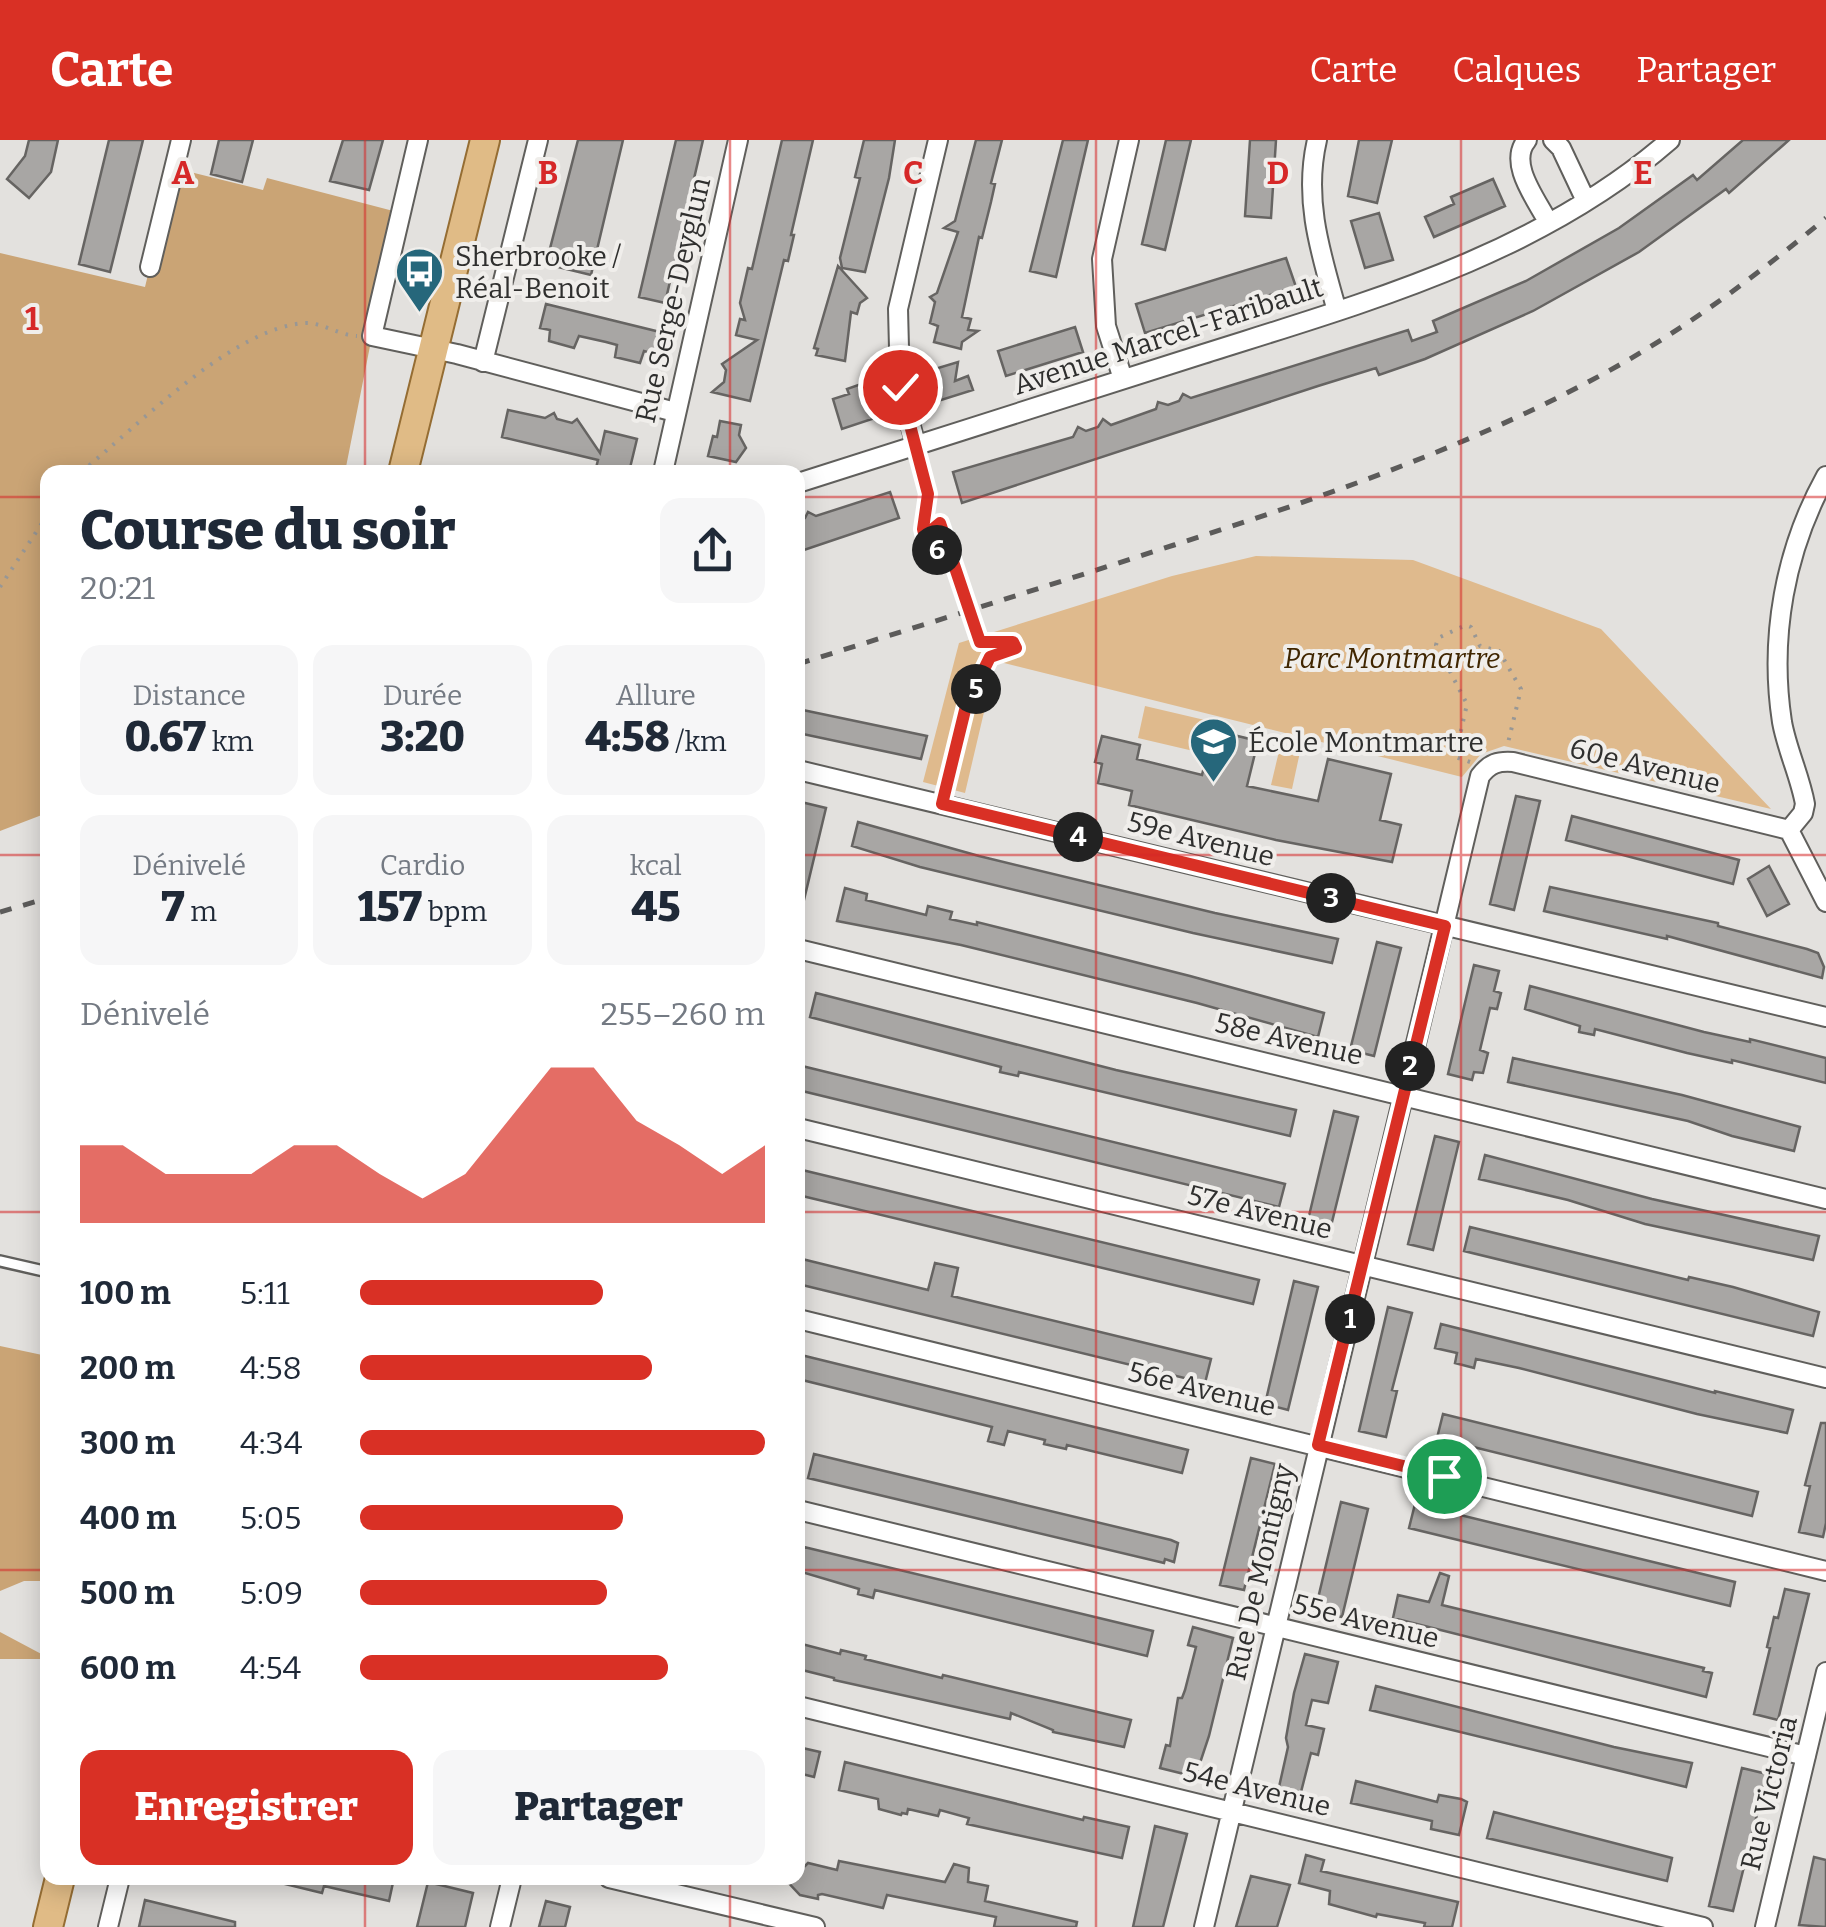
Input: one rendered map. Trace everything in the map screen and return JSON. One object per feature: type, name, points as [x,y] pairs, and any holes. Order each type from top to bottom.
[{"type":"main road","points":[[405,465],[485,140]]},
{"type":"main road","points":[[48,1927],[58,1885]]},
{"type":"street","points":[[150,267],[181,140]]},
{"type":"street","points":[[418,140],[372,336],[675,412]]},
{"type":"street","points":[[484,362],[538,140]]},
{"type":"street","name":"Rue Serge-Deyglun","points":[[664,465],[738,140]]},
{"type":"street","points":[[916,446],[900,387],[898,309],[938,140]]},
{"type":"street","points":[[1123,380],[1106,326],[1102,258],[1130,140]]},
{"type":"street","points":[[1317,140],[1311,189],[1313,226],[1336,311]]},
{"type":"street","points":[[1527,140],[1522,144],[1519,162],[1548,222]]},
{"type":"street","points":[[1553,140],[1561,148],[1586,201]]},
{"type":"street","name":"Avenue Marcel-Faribault","points":[[805,481],[1409,288],[1512,243],[1611,186],[1670,140]]},
{"type":"street","points":[[1826,476],[1802,524],[1792,555],[1778,640],[1782,723],[1805,804],[1798,821],[1788,830],[1826,902]]},
{"type":"street","name":"60e Avenue","points":[[1480,764],[1514,762],[1788,830]]},
{"type":"street","name":"Rue De Montigny","points":[[1204,1927],[1445,926],[1480,764]]},
{"type":"street","name":"59e Avenue","points":[[805,772],[1826,1017]]},
{"type":"street","name":"58e Avenue","points":[[805,951],[1826,1199]]},
{"type":"street","name":"57e Avenue","points":[[805,1130],[1826,1378]]},
{"type":"street","name":"56e Avenue","points":[[805,1321],[1826,1571]]},
{"type":"street","name":"55e Avenue","points":[[805,1512],[1806,1756]]},
{"type":"street","name":"Rue Victoria","points":[[1764,1927],[1826,1672]]},
{"type":"street","name":"54e Avenue","points":[[805,1708],[1704,1927]]},
{"type":"street","points":[[108,1927],[118,1885]]},
{"type":"street","points":[[500,1927],[510,1885]]},
{"type":"street","points":[[639,1885],[814,1927]]},
{"type":"lane","points":[[0,1261],[40,1270]]},
{"type":"path","points":[[90,465],[218,358],[264,333],[312,322],[340,335],[372,336]]},
{"type":"path","points":[[916,446],[928,494],[923,529],[930,558],[936,558],[934,528],[940,523],[980,642],[1013,642],[1016,648],[990,657],[966,706],[942,804]]},
{"type":"path","points":[[0,587],[40,526]]},
{"type":"path","points":[[1480,764],[1455,757],[1467,704],[1436,645],[1438,638],[1466,625],[1471,627],[1480,646],[1499,651],[1520,688],[1507,748]]},
{"type":"green space","name":"Parc Montmartre","points":[[1256,556],[1413,560],[1601,629],[1771,809],[1504,746],[1481,754],[1462,777],[996,661],[965,793],[923,782],[959,643],[1172,576]]},
{"type":"green space","points":[[1145,706],[1209,721],[1202,753],[1138,738]]},
{"type":"green space","points":[[1280,747],[1300,752],[1292,789],[1271,785]]},
{"type":"shaded area","points":[[174,168],[263,190],[267,178],[401,213],[346,465],[40,465],[40,816],[0,831],[0,253],[145,287]]},
{"type":"shaded area","points":[[0,1346],[40,1355],[40,1581],[24,1581],[0,1591]]},
{"type":"shaded area","points":[[0,1632],[40,1653],[40,1659],[0,1659]]},
{"type":"building","points":[[29,140],[58,140],[51,172],[29,198],[7,179],[25,156]]},
{"type":"building","points":[[109,140],[143,140],[110,272],[79,264]]},
{"type":"building","points":[[219,140],[253,140],[242,182],[211,174]]},
{"type":"building","points":[[343,140],[383,140],[369,190],[330,181]]},
{"type":"building","points":[[578,140],[623,140],[591,275],[546,264]]},
{"type":"building","points":[[676,140],[703,140],[665,303],[639,297]]},
{"type":"building","points":[[782,140],[813,140],[788,261],[784,260],[750,401],[712,392],[724,382],[726,370],[722,364],[757,340],[736,335],[740,319],[745,320],[740,303],[748,268],[752,269]]},
{"type":"building","points":[[864,140],[895,140],[865,272],[842,268],[840,258],[860,178],[855,177]]},
{"type":"building","points":[[976,140],[1002,140],[962,317],[971,319],[968,330],[978,331],[962,342],[961,349],[934,342],[938,326],[930,323],[935,302],[930,297],[937,293],[958,232],[944,228],[955,221]]},
{"type":"building","points":[[1063,140],[1088,140],[1056,277],[1030,271]]},
{"type":"building","points":[[1166,140],[1191,140],[1165,250],[1142,244]]},
{"type":"building","points":[[1250,140],[1276,140],[1271,218],[1245,216]]},
{"type":"building","points":[[1359,140],[1392,140],[1377,203],[1348,196]]},
{"type":"building","points":[[1743,140],[1789,140],[1729,193],[1726,189],[1639,252],[1533,311],[1379,375],[1376,368],[962,503],[953,472],[1073,437],[1078,427],[1086,431],[1098,427],[1103,419],[1111,425],[1156,409],[1158,402],[1168,405],[1179,401],[1183,394],[1191,398],[1408,330],[1412,341],[1437,332],[1433,321],[1526,281],[1619,228],[1693,175],[1697,180]]},
{"type":"building","points":[[1493,179],[1505,206],[1434,237],[1425,217],[1454,204],[1451,197]]},
{"type":"building","points":[[1379,213],[1393,260],[1365,268],[1351,221]]},
{"type":"building","points":[[1286,258],[1296,287],[1145,333],[1136,304]]},
{"type":"building","points":[[838,266],[867,298],[860,303],[857,314],[851,312],[845,361],[816,355],[818,349],[814,348]]},
{"type":"building","points":[[546,304],[660,332],[655,354],[644,351],[640,363],[615,357],[617,345],[606,342],[579,336],[574,348],[549,341],[550,330],[540,328]]},
{"type":"building","points":[[1075,327],[1083,352],[1006,376],[998,351]]},
{"type":"building","points":[[958,362],[955,381],[968,376],[973,390],[938,401],[928,371]]},
{"type":"building","points":[[861,384],[872,419],[842,429],[833,399],[849,394],[847,389]]},
{"type":"building","points":[[508,410],[545,418],[554,413],[557,419],[572,423],[577,419],[600,453],[605,431],[637,439],[631,465],[597,465],[598,460],[502,437]]},
{"type":"building","points":[[720,421],[741,425],[739,435],[746,448],[736,462],[708,456]]},
{"type":"building","points":[[890,492],[899,518],[805,550],[805,518],[808,512],[816,516]]},
{"type":"building","points":[[805,710],[927,736],[921,759],[805,734]]},
{"type":"building","points":[[1213,730],[1258,741],[1247,786],[1318,801],[1328,759],[1391,774],[1380,820],[1401,825],[1392,862],[1276,840],[1129,805],[1132,791],[1098,783],[1102,764],[1095,762],[1102,736],[1140,745],[1137,759],[1202,775]]},
{"type":"building","points":[[1516,796],[1540,801],[1514,910],[1490,904]]},
{"type":"building","points":[[805,803],[826,808],[805,896]]},
{"type":"building","points":[[1572,816],[1739,860],[1733,884],[1566,840]]},
{"type":"building","points":[[858,822],[979,856],[1338,939],[1332,963],[920,867],[852,846]]},
{"type":"building","points":[[1769,866],[1789,904],[1767,916],[1748,879]]},
{"type":"building","points":[[1550,887],[1718,923],[1807,949],[1818,953],[1824,967],[1822,978],[1667,936],[1544,911]]},
{"type":"building","points":[[845,888],[867,894],[866,900],[926,915],[928,906],[952,912],[950,919],[977,922],[1324,1013],[1318,1037],[961,945],[837,921]]},
{"type":"building","points":[[1377,942],[1401,948],[1374,1056],[1350,1050]]},
{"type":"building","points":[[1474,965],[1499,971],[1494,991],[1501,993],[1497,1009],[1490,1008],[1480,1050],[1488,1053],[1483,1073],[1474,1072],[1472,1080],[1448,1074]]},
{"type":"building","points":[[1530,986],[1704,1032],[1826,1058],[1826,1083],[1595,1029],[1594,1035],[1579,1032],[1580,1026],[1525,1009]]},
{"type":"building","points":[[816,993],[1116,1070],[1296,1110],[1290,1136],[1019,1072],[1018,1076],[1000,1072],[1001,1067],[810,1017]]},
{"type":"building","points":[[1513,1058],[1682,1095],[1800,1127],[1794,1151],[1688,1121],[1508,1082]]},
{"type":"building","points":[[805,1067],[1285,1184],[1279,1207],[805,1092]]},
{"type":"building","points":[[1334,1111],[1358,1117],[1331,1226],[1308,1220]]},
{"type":"building","points":[[1435,1136],[1459,1142],[1433,1250],[1408,1244]]},
{"type":"building","points":[[1485,1155],[1652,1199],[1819,1236],[1813,1260],[1645,1224],[1568,1200],[1479,1179]]},
{"type":"building","points":[[805,1171],[1259,1280],[1253,1304],[805,1197]]},
{"type":"building","points":[[1470,1227],[1688,1280],[1689,1277],[1733,1287],[1819,1312],[1813,1336],[1464,1251]]},
{"type":"building","points":[[805,1260],[928,1290],[935,1263],[958,1268],[952,1296],[1211,1359],[1205,1383],[805,1286]]},
{"type":"building","points":[[1294,1281],[1318,1287],[1288,1410],[1265,1404]]},
{"type":"building","points":[[1388,1307],[1412,1313],[1392,1390],[1397,1391],[1386,1437],[1359,1431]]},
{"type":"building","points":[[1441,1324],[1793,1410],[1787,1433],[1519,1368],[1476,1359],[1474,1368],[1455,1363],[1457,1353],[1435,1348]]},
{"type":"building","points":[[805,1356],[1188,1450],[1182,1473],[1067,1445],[1066,1449],[1044,1444],[1045,1440],[1008,1431],[1004,1445],[988,1441],[992,1427],[805,1381]]},
{"type":"building","points":[[1443,1414],[1758,1492],[1752,1516],[1437,1438]]},
{"type":"building","points":[[1821,1423],[1826,1423],[1823,1537],[1799,1532],[1810,1486],[1805,1485]]},
{"type":"building","points":[[814,1454],[1171,1540],[1178,1543],[1174,1562],[1165,1559],[1164,1563],[808,1478]]},
{"type":"building","points":[[1251,1458],[1275,1464],[1244,1590],[1220,1585]]},
{"type":"building","points":[[1341,1502],[1368,1509],[1342,1617],[1315,1611]]},
{"type":"building","points":[[1415,1504],[1735,1582],[1730,1606],[1409,1528]]},
{"type":"building","points":[[805,1547],[1153,1631],[1147,1656],[875,1590],[873,1598],[858,1594],[859,1589],[805,1573]]},
{"type":"building","points":[[1440,1573],[1449,1576],[1442,1605],[1704,1668],[1703,1671],[1712,1673],[1706,1697],[1393,1618],[1398,1595],[1429,1602]]},
{"type":"building","points":[[1785,1589],[1809,1594],[1778,1720],[1754,1714],[1774,1617],[1778,1618]]},
{"type":"building","points":[[1193,1627],[1233,1638],[1209,1736],[1192,1776],[1160,1768],[1166,1745],[1170,1746],[1178,1698],[1182,1698],[1185,1690],[1196,1647],[1188,1645]]},
{"type":"building","points":[[805,1645],[840,1654],[841,1650],[942,1678],[943,1675],[1131,1720],[1124,1747],[1053,1732],[1011,1713],[1010,1719],[805,1671]]},
{"type":"building","points":[[1305,1654],[1338,1662],[1328,1703],[1312,1700],[1306,1725],[1324,1729],[1318,1755],[1311,1753],[1301,1792],[1279,1787],[1294,1693]]},
{"type":"building","points":[[1376,1686],[1692,1763],[1686,1787],[1370,1710]]},
{"type":"building","points":[[805,1749],[820,1752],[814,1777],[805,1775]]},
{"type":"building","points":[[845,1762],[1083,1820],[1084,1817],[1129,1827],[1122,1858],[967,1824],[969,1818],[940,1810],[938,1816],[908,1809],[907,1814],[901,1815],[879,1809],[878,1799],[839,1790]]},
{"type":"building","points":[[1742,1768],[1767,1774],[1733,1911],[1709,1906]]},
{"type":"building","points":[[1356,1781],[1437,1802],[1439,1795],[1467,1802],[1459,1835],[1431,1829],[1432,1821],[1351,1803]]},
{"type":"building","points":[[1494,1812],[1672,1858],[1667,1881],[1487,1838]]},
{"type":"building","points":[[1155,1826],[1187,1834],[1163,1927],[1133,1927]]},
{"type":"building","points":[[1306,1855],[1324,1860],[1321,1871],[1458,1902],[1452,1927],[1424,1927],[1425,1923],[1377,1914],[1376,1917],[1329,1904],[1330,1891],[1299,1883]]},
{"type":"building","points":[[1814,1857],[1826,1860],[1826,1927],[1799,1925]]},
{"type":"building","points":[[839,1861],[945,1882],[954,1864],[969,1868],[968,1882],[988,1886],[985,1901],[1077,1922],[1076,1927],[994,1927],[996,1917],[887,1895],[883,1908],[822,1894],[818,1899],[800,1895],[791,1885],[805,1885],[808,1863],[837,1870]]},
{"type":"building","points":[[1251,1876],[1290,1885],[1277,1927],[1236,1927]]},
{"type":"building","points":[[289,1885],[392,1885],[389,1901],[324,1886],[322,1893]]},
{"type":"building","points":[[427,1885],[473,1893],[465,1927],[417,1927]]},
{"type":"building","points":[[145,1900],[235,1922],[235,1927],[139,1927]]},
{"type":"building","points":[[546,1901],[570,1907],[565,1927],[539,1927]]},
{"type":"railway","points":[[805,662],[1284,509],[1499,425],[1552,401],[1662,340],[1746,282],[1826,218]]},
{"type":"railway","points":[[0,912],[40,900]]},
{"type":"place","name":"Sherbrooke / Réal-Benoit","points":[[420,314]]},
{"type":"place","name":"École Montmartre","points":[[1213,784]]},
{"type":"route","points":[[900,387],[928,494],[923,529],[930,558],[936,558],[934,528],[940,523],[980,642],[1013,642],[1016,648],[990,657],[966,706],[942,804],[1445,926],[1318,1445],[1444,1476]]}]
